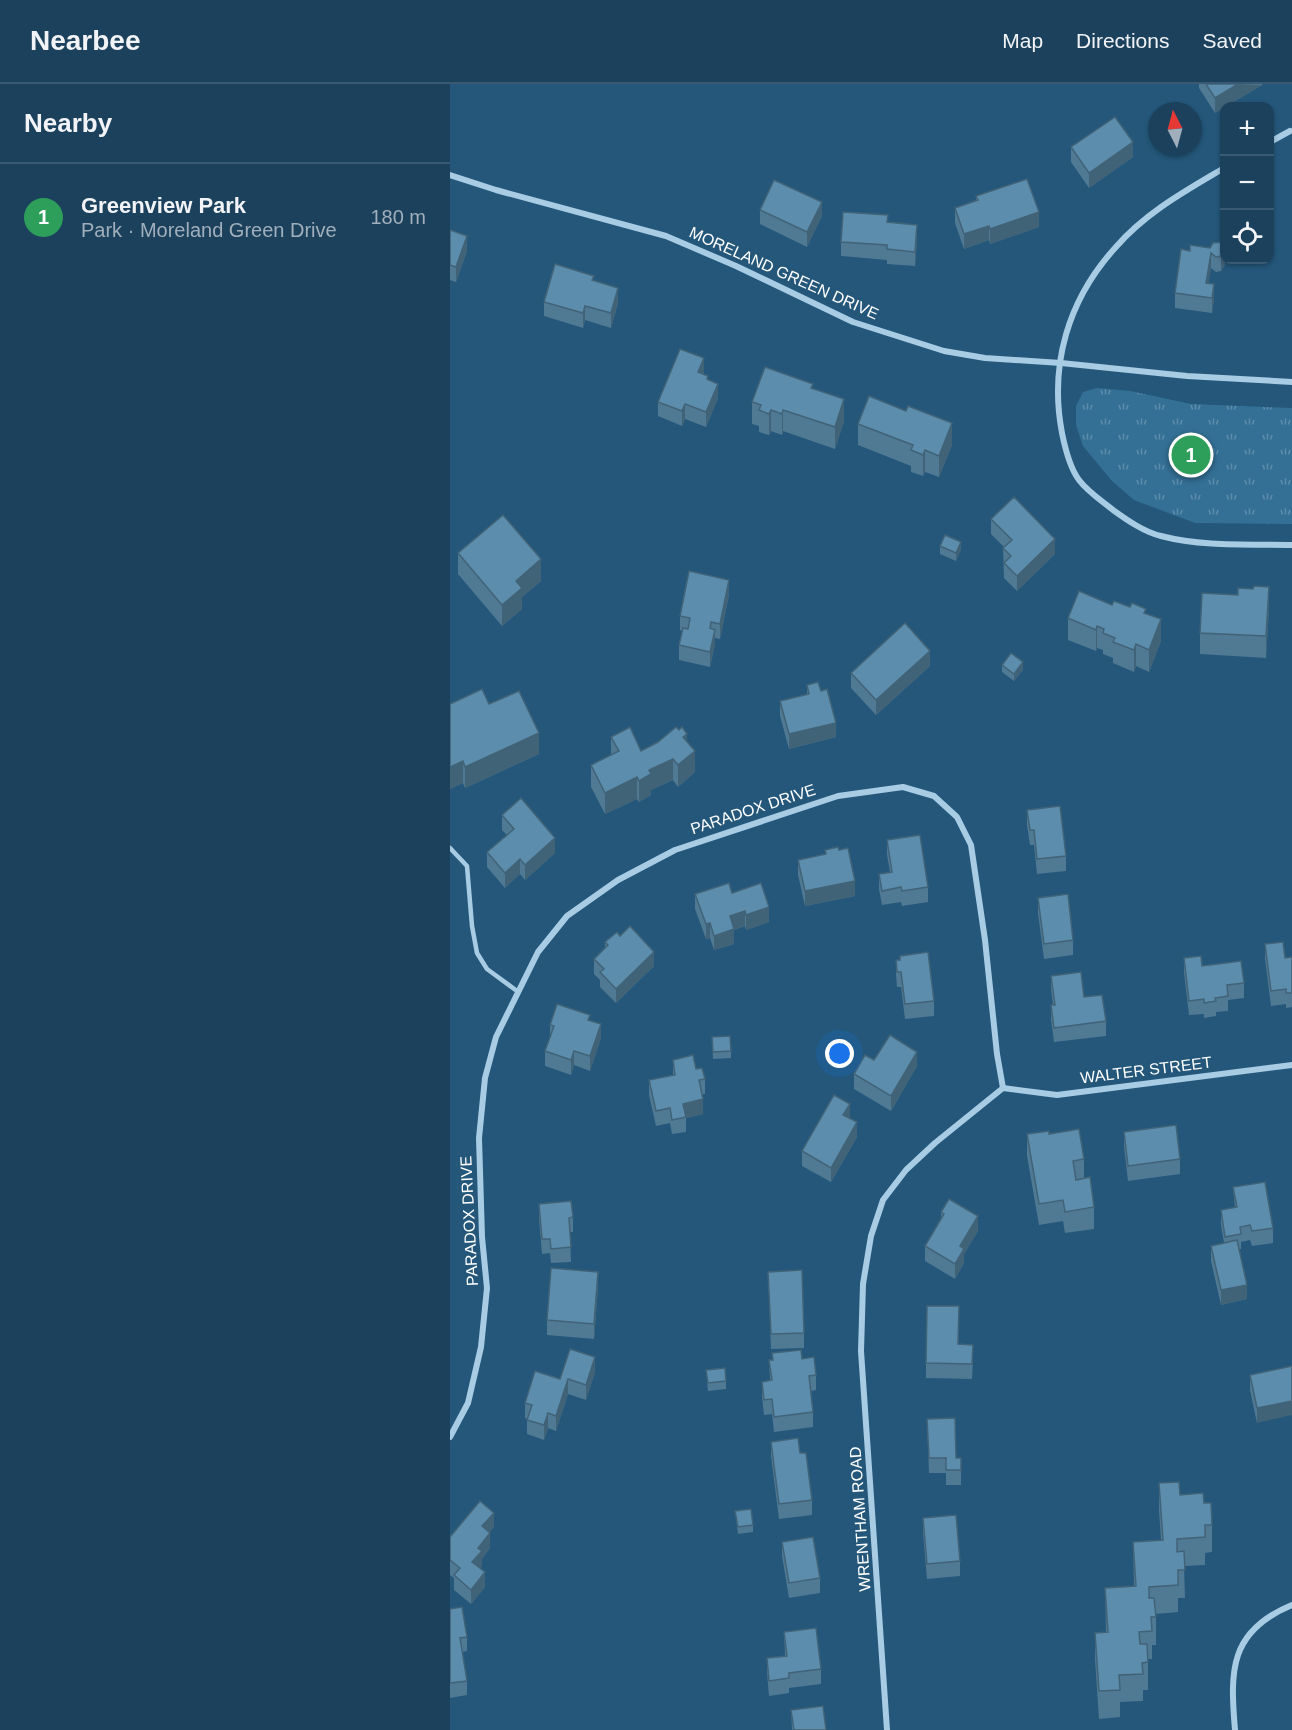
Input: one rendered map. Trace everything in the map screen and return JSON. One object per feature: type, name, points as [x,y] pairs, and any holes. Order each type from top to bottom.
[{"type":"street","points":[[1274,139],[1290,131]]},
{"type":"street","points":[[1220,170],[1170,199],[1115,248],[1088,284],[1064,337],[1058,395],[1059,418],[1065,447],[1078,479],[1100,500],[1128,521],[1159,536],[1198,543],[1292,545]]},
{"type":"street","name":"MORELAND GREEN DRIVE","points":[[450,175],[496,190],[666,236],[736,266],[853,322],[962,355],[1187,376],[1292,382]]},
{"type":"street","name":"PARADOX DRIVE","points":[[450,1437],[468,1403],[482,1347],[487,1288],[482,1237],[479,1138],[485,1078],[496,1037],[538,952],[567,916],[618,880],[675,850],[838,796],[903,787],[934,796],[957,817],[971,845],[1003,1088]]},
{"type":"street","name":"WALTER STREET","points":[[1003,1088],[1057,1095],[1292,1065]]},
{"type":"street","name":"WRENTHAM ROAD","points":[[888,1730],[861,1351],[863,1284],[871,1236],[884,1200],[906,1170],[935,1143],[1003,1088]]},
{"type":"street","points":[[1235,1730],[1232,1692],[1236,1658],[1243,1643],[1265,1619],[1292,1605]]},
{"type":"lane","points":[[450,848],[467,866],[472,926],[477,953],[487,969],[517,991]]},
{"type":"green space","points":[[1097,388],[1130,391],[1191,404],[1292,408],[1292,524],[1195,523],[1134,500],[1112,481],[1083,446],[1076,425],[1076,406],[1083,392]]},
{"type":"building","points":[[1206,84],[1238,84],[1215,98]]},
{"type":"building","points":[[1115,117],[1133,142],[1089,173],[1071,147]]},
{"type":"building","points":[[1027,179],[1039,212],[990,229],[989,226],[964,234],[955,208],[978,200],[976,196]]},
{"type":"building","points":[[774,180],[822,202],[807,232],[760,210]]},
{"type":"building","points":[[843,212],[888,215],[887,222],[917,225],[915,252],[887,249],[887,245],[841,242]]},
{"type":"building","points":[[450,230],[467,236],[456,267],[450,265]]},
{"type":"building","points":[[1220,242],[1220,256],[1216,257],[1211,253],[1206,283],[1214,284],[1212,298],[1175,293],[1181,249],[1190,251],[1190,245],[1210,248],[1213,243]]},
{"type":"building","points":[[555,264],[594,276],[592,280],[618,288],[611,313],[585,306],[583,313],[544,302]]},
{"type":"building","points":[[680,349],[704,358],[698,372],[718,384],[706,412],[685,404],[682,411],[658,402]]},
{"type":"building","points":[[765,367],[813,384],[811,388],[844,399],[835,427],[783,410],[782,414],[771,410],[769,414],[759,410],[761,405],[752,402]]},
{"type":"building","points":[[869,396],[906,411],[908,406],[952,423],[939,456],[925,450],[923,455],[911,450],[913,445],[858,424]]},
{"type":"building","points":[[1014,497],[1055,539],[1017,576],[1004,563],[1011,556],[1003,548],[1012,540],[991,519]]},
{"type":"building","points":[[503,515],[541,559],[516,581],[522,588],[502,605],[458,553]]},
{"type":"building","points":[[945,535],[961,542],[956,553],[940,546]]},
{"type":"building","points":[[689,571],[729,580],[720,624],[711,622],[710,628],[715,630],[710,652],[679,645],[683,628],[688,629],[690,618],[680,616]]},
{"type":"building","points":[[1254,586],[1269,587],[1266,636],[1200,633],[1202,593],[1238,595],[1238,588],[1253,589]]},
{"type":"building","points":[[1079,591],[1112,605],[1114,601],[1130,607],[1132,603],[1146,609],[1144,613],[1161,619],[1149,650],[1136,644],[1134,650],[1113,642],[1115,638],[1103,633],[1104,629],[1097,626],[1096,630],[1068,618]]},
{"type":"building","points":[[905,623],[930,651],[876,700],[851,673]]},
{"type":"building","points":[[1011,653],[1023,662],[1014,674],[1002,665]]},
{"type":"building","points":[[818,682],[821,691],[827,689],[836,723],[789,734],[780,701],[809,694],[807,685]]},
{"type":"building","points":[[482,689],[489,704],[519,691],[539,733],[465,767],[463,761],[450,767],[450,704]]},
{"type":"building","points":[[630,727],[641,751],[658,742],[676,727],[679,730],[682,727],[687,734],[683,737],[695,751],[678,765],[673,759],[649,770],[651,774],[639,781],[637,777],[605,793],[591,765],[619,751],[611,737]]},
{"type":"building","points":[[521,798],[555,838],[525,865],[520,859],[505,873],[487,852],[514,829],[502,815]]},
{"type":"building","points":[[1060,806],[1066,856],[1037,859],[1034,830],[1030,830],[1027,810]]},
{"type":"building","points":[[920,835],[928,887],[902,891],[901,887],[882,891],[879,874],[892,872],[887,840]]},
{"type":"building","points":[[838,847],[839,850],[848,848],[855,881],[805,891],[798,860],[826,854],[825,850]]},
{"type":"building","points":[[729,883],[732,893],[761,883],[769,907],[746,915],[745,911],[730,916],[734,929],[714,936],[710,923],[706,924],[695,894]]},
{"type":"building","points":[[1068,894],[1073,940],[1044,944],[1038,898]]},
{"type":"building","points":[[630,926],[654,952],[616,989],[600,972],[604,969],[594,959],[608,945],[605,942],[617,932],[620,936]]},
{"type":"building","points":[[1283,942],[1285,958],[1292,957],[1292,993],[1286,993],[1286,989],[1271,991],[1265,944]]},
{"type":"building","points":[[928,952],[934,1001],[905,1004],[901,972],[897,972],[896,960],[900,960],[900,956]]},
{"type":"building","points":[[1201,956],[1202,966],[1241,961],[1244,983],[1227,985],[1228,996],[1215,998],[1216,1001],[1204,1003],[1204,999],[1189,1001],[1184,958]]},
{"type":"building","points":[[1081,972],[1084,997],[1102,995],[1106,1021],[1054,1028],[1051,1005],[1055,1005],[1051,976]]},
{"type":"building","points":[[557,1004],[590,1015],[588,1020],[601,1024],[590,1056],[574,1051],[571,1060],[545,1051],[554,1026],[550,1025]]},
{"type":"building","points":[[890,1035],[917,1052],[891,1096],[854,1074],[865,1055],[874,1060]]},
{"type":"building","points":[[730,1036],[731,1051],[713,1052],[712,1037]]},
{"type":"building","points":[[693,1055],[696,1069],[702,1068],[705,1079],[699,1080],[703,1099],[683,1104],[686,1117],[672,1120],[670,1108],[656,1111],[649,1080],[675,1075],[673,1060]]},
{"type":"building","points":[[834,1095],[850,1104],[843,1115],[857,1122],[831,1168],[802,1151]]},
{"type":"building","points":[[1176,1125],[1180,1159],[1128,1166],[1124,1132]]},
{"type":"building","points":[[1079,1129],[1084,1159],[1073,1161],[1076,1180],[1090,1177],[1094,1207],[1065,1212],[1063,1200],[1039,1204],[1027,1134],[1049,1131],[1049,1134]]},
{"type":"building","points":[[1265,1182],[1273,1228],[1252,1231],[1250,1225],[1240,1227],[1241,1234],[1225,1237],[1221,1210],[1237,1207],[1233,1187]]},
{"type":"building","points":[[949,1199],[978,1216],[960,1246],[964,1249],[955,1264],[925,1246],[944,1214],[941,1212]]},
{"type":"building","points":[[571,1201],[573,1217],[569,1218],[571,1247],[551,1249],[550,1239],[542,1239],[539,1204]]},
{"type":"building","points":[[1237,1240],[1247,1285],[1221,1290],[1211,1246]]},
{"type":"building","points":[[551,1268],[598,1272],[594,1324],[547,1320]]},
{"type":"building","points":[[802,1270],[804,1333],[771,1334],[768,1272]]},
{"type":"building","points":[[927,1306],[959,1306],[958,1344],[973,1345],[972,1364],[926,1363]]},
{"type":"building","points":[[570,1349],[595,1357],[586,1385],[568,1379],[556,1416],[548,1413],[544,1425],[527,1420],[532,1405],[525,1403],[535,1371],[560,1379]]},
{"type":"building","points":[[801,1350],[802,1359],[814,1357],[816,1375],[809,1376],[813,1412],[774,1417],[772,1399],[764,1400],[762,1382],[772,1380],[769,1360],[773,1360],[772,1353]]},
{"type":"building","points":[[1292,1366],[1292,1401],[1257,1408],[1250,1375]]},
{"type":"building","points":[[725,1368],[726,1381],[708,1383],[706,1370]]},
{"type":"building","points":[[955,1418],[956,1458],[961,1458],[961,1470],[946,1470],[946,1458],[929,1458],[927,1419]]},
{"type":"building","points":[[798,1438],[800,1453],[806,1453],[812,1500],[779,1504],[771,1442]]},
{"type":"building","points":[[1179,1482],[1180,1495],[1203,1493],[1204,1503],[1211,1503],[1212,1525],[1205,1525],[1205,1537],[1177,1539],[1177,1552],[1184,1551],[1185,1570],[1178,1570],[1178,1585],[1149,1587],[1149,1598],[1154,1598],[1156,1617],[1151,1617],[1152,1631],[1139,1632],[1140,1644],[1147,1644],[1148,1662],[1142,1663],[1143,1674],[1119,1675],[1120,1690],[1099,1691],[1095,1633],[1108,1632],[1105,1588],[1136,1586],[1133,1542],[1163,1540],[1159,1483]]},
{"type":"building","points":[[480,1501],[494,1513],[482,1526],[490,1533],[478,1548],[482,1551],[472,1562],[485,1572],[471,1590],[454,1575],[460,1568],[450,1560],[450,1537]]},
{"type":"building","points":[[751,1509],[753,1525],[738,1527],[735,1511]]},
{"type":"building","points":[[956,1515],[960,1561],[927,1564],[923,1518]]},
{"type":"building","points":[[813,1537],[820,1578],[789,1583],[782,1542]]},
{"type":"building","points":[[462,1607],[467,1637],[460,1638],[467,1681],[450,1683],[450,1609]]},
{"type":"building","points":[[816,1628],[821,1669],[789,1673],[789,1678],[769,1681],[767,1658],[787,1656],[784,1632]]},
{"type":"building","points":[[823,1706],[826,1730],[794,1730],[791,1710]]},
{"type":"place","name":"Greenview Park","points":[[1191,455]]}]
